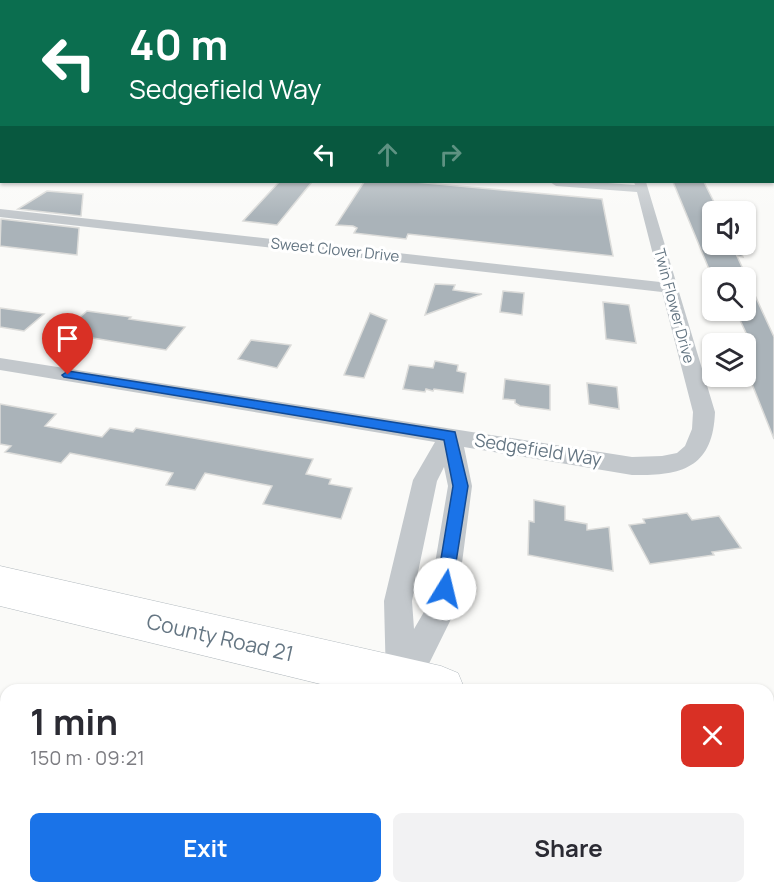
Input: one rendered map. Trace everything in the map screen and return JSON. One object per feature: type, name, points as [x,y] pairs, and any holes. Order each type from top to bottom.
[{"type":"street","points":[[584,183],[641,185]]},
{"type":"street","name":"Twin Flower Drive","points":[[641,185],[704,412],[701,444],[685,459]]},
{"type":"street","name":"Sweet Clover Drive","points":[[0,213],[669,288]]},
{"type":"street","name":"Sedgefield Way","points":[[0,364],[632,466],[656,466],[685,459]]},
{"type":"street","points":[[415,684],[442,609],[460,486],[450,436]]},
{"type":"street","points":[[413,684],[398,600],[425,480],[450,436]]},
{"type":"street","name":"County Road 21","points":[[0,586],[402,684]]},
{"type":"building","points":[[278,183],[311,183],[277,225],[243,221]]},
{"type":"building","points":[[363,183],[426,183],[602,199],[613,256],[408,234],[406,239],[354,233],[357,228],[353,226],[336,225]]},
{"type":"building","points":[[673,183],[704,183],[714,201],[702,201],[702,252]]},
{"type":"building","points":[[47,191],[83,194],[81,216],[18,209]]},
{"type":"building","points":[[1,219],[79,228],[77,255],[0,246]]},
{"type":"building","points":[[703,255],[742,255],[743,257],[737,256],[742,267],[708,267]]},
{"type":"building","points":[[435,284],[455,285],[453,290],[482,294],[425,315]]},
{"type":"building","points":[[503,291],[524,293],[522,315],[500,312]]},
{"type":"building","points":[[756,298],[774,337],[774,439],[753,387],[756,387],[756,333],[746,333],[740,321],[756,321]]},
{"type":"building","points":[[603,302],[629,305],[636,343],[606,339]]},
{"type":"building","points":[[0,308],[44,314],[24,331],[0,327]]},
{"type":"building","points":[[87,311],[185,327],[166,350],[62,333]]},
{"type":"building","points":[[370,313],[387,320],[364,378],[344,375]]},
{"type":"building","points":[[251,340],[291,345],[277,368],[238,359]]},
{"type":"building","points":[[435,361],[458,365],[457,371],[466,373],[463,393],[434,389],[433,391],[426,389],[425,392],[403,389],[409,365],[433,368]]},
{"type":"building","points":[[505,379],[550,385],[550,410],[520,406],[515,403],[515,400],[503,399]]},
{"type":"building","points":[[587,383],[617,387],[619,409],[589,404]]},
{"type":"building","points":[[0,404],[56,414],[45,426],[102,437],[110,428],[133,432],[136,428],[313,459],[306,474],[331,479],[329,484],[352,488],[341,519],[263,504],[272,486],[205,473],[195,490],[166,485],[173,473],[70,453],[61,463],[5,452],[11,446],[0,444]]},
{"type":"building","points":[[534,500],[565,506],[565,520],[587,524],[587,530],[609,527],[613,571],[528,555],[529,521],[534,522]]},
{"type":"building","points":[[687,513],[692,520],[719,516],[741,548],[712,552],[714,555],[650,564],[629,525],[645,523],[643,519]]},
{"type":"route","points":[[68,375],[450,436],[460,486],[445,589]]}]
